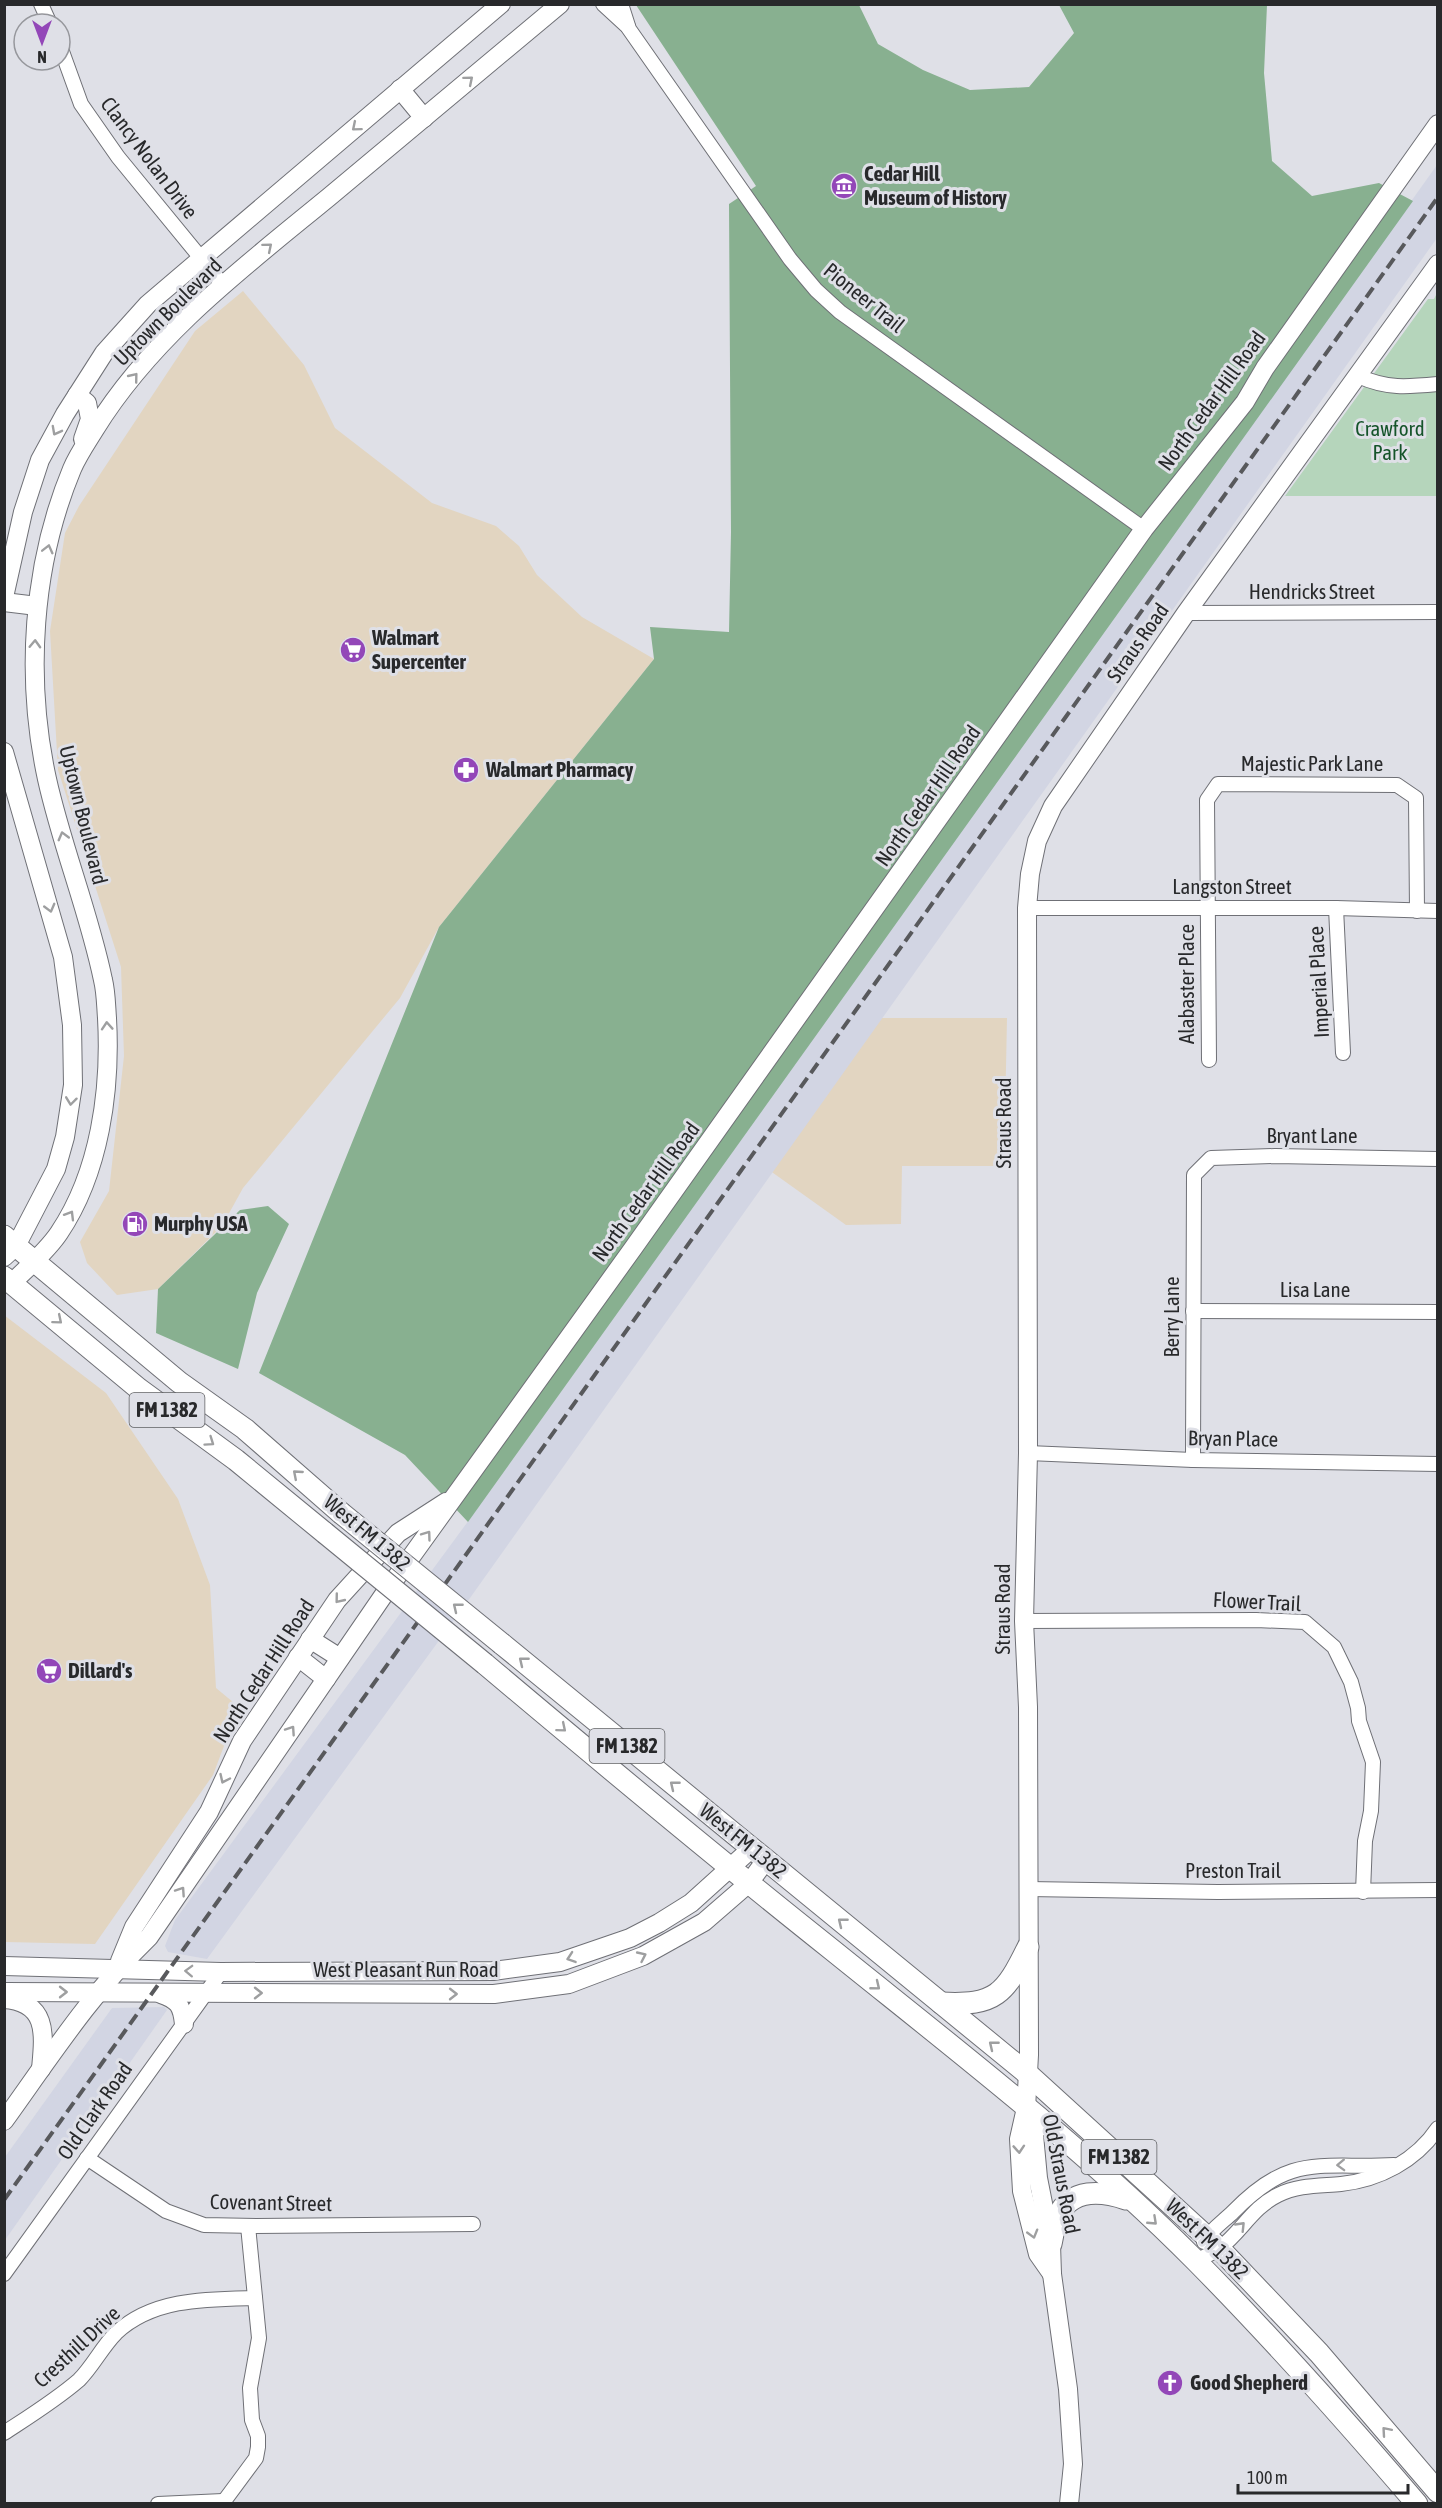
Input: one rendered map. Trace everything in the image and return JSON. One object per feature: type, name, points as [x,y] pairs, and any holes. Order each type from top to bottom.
[{"type":"main road","name":"West FM 1382","points":[[8,1246],[34,1261],[179,1382],[245,1429],[341,1512],[1029,2075],[1213,2243],[1319,2353],[1437,2492]]},
{"type":"main road","name":"West FM 1382","points":[[8,1280],[139,1389],[236,1460],[485,1664],[731,1869],[1026,2109],[1132,2201],[1196,2261],[1417,2504]]},
{"type":"main road","points":[[941,2003],[969,2003],[992,1997],[1004,1989],[1012,1979],[1028,1947]]},
{"type":"main road","points":[[1051,2244],[1058,2215],[1069,2202],[1081,2195],[1093,2192],[1108,2193],[1132,2201]]},
{"type":"street","name":"Uptown Boulevard","points":[[4,600],[23,512],[40,460],[104,353],[148,304],[202,261],[501,4]]},
{"type":"street","name":"Uptown Boulevard","points":[[8,1280],[34,1261],[57,1236],[76,1205],[101,1122],[108,1047],[104,983],[47,777],[39,720],[35,664],[37,606],[47,550],[73,466],[107,410],[149,357],[223,285],[560,4]]},
{"type":"street","name":"Pioneer Trail","points":[[603,4],[629,28],[790,259],[816,290],[840,312],[1144,530]]},
{"type":"street","name":"Pioneer Trail","points":[[621,4],[629,28]]},
{"type":"street","name":"Clancy Nolan Drive","points":[[69,72],[81,104],[118,157],[223,285]]},
{"type":"street","points":[[400,89],[424,118]]},
{"type":"street","name":"North Cedar Hill Road","points":[[4,2121],[97,1992],[117,1968],[149,1937],[455,1495],[1144,530],[1245,402],[1265,368],[1437,124]]},
{"type":"street","name":"Straus Road","points":[[1026,2109],[1029,2075],[1028,1707],[1024,1621],[1028,1453],[1027,908],[1030,874],[1037,840],[1053,806],[1186,613],[1437,264]]},
{"type":"street","points":[[1358,376],[1375,384],[1397,387],[1437,384]]},
{"type":"street","points":[[73,466],[90,419],[87,403],[77,395]]},
{"type":"street","points":[[4,600],[37,606]]},
{"type":"street","name":"Hendricks Street","points":[[1186,613],[1437,612]]},
{"type":"street","points":[[4,752],[63,957],[72,1025],[73,1085],[65,1137],[56,1168],[8,1246]]},
{"type":"street","name":"Majestic Park Lane","points":[[1208,908],[1206,800],[1218,784],[1397,785],[1416,798],[1417,910]]},
{"type":"street","name":"Langston Street","points":[[1027,908],[1336,908],[1437,911]]},
{"type":"street","name":"Alabaster Place","points":[[1208,908],[1209,1060]]},
{"type":"street","name":"Imperial Place","points":[[1336,908],[1344,1053]]},
{"type":"street","name":"Bryant Lane","points":[[1194,1174],[1211,1158],[1275,1156],[1437,1159]]},
{"type":"street","name":"Berry Lane","points":[[1193,1460],[1194,1174]]},
{"type":"street","name":"Lisa Lane","points":[[1193,1311],[1437,1312]]},
{"type":"street","name":"Bryan Place","points":[[1028,1453],[1193,1460],[1437,1464]]},
{"type":"street","name":"North Cedar Hill Road","points":[[117,1968],[134,1927],[208,1812],[242,1741],[337,1600],[398,1533],[455,1495]]},
{"type":"street","name":"Flower Trail","points":[[1024,1621],[1305,1622],[1334,1647],[1351,1682],[1359,1721],[1373,1762],[1371,1811],[1365,1840],[1363,1892]]},
{"type":"street","points":[[310,1639],[340,1658]]},
{"type":"street","points":[[298,1657],[326,1679]]},
{"type":"street","name":"West Pleasant Run Road","points":[[4,1966],[221,1972],[493,1971],[560,1962],[630,1938],[659,1923],[691,1903],[731,1869],[759,1854]]},
{"type":"street","name":"West Pleasant Run Road","points":[[4,1992],[494,1994],[568,1984],[643,1956],[704,1922],[749,1883],[759,1854]]},
{"type":"street","name":"Preston Trail","points":[[1028,1888],[1218,1892],[1437,1890]]},
{"type":"street","name":"Old Clark Road","points":[[4,2274],[221,1972]]},
{"type":"street","points":[[154,1991],[175,1999],[182,2007],[184,2024]]},
{"type":"street","points":[[4,1999],[32,2007],[39,2018],[44,2034],[41,2070]]},
{"type":"street","name":"Old Straus Road","points":[[1026,2109],[1034,2135],[1038,2178],[1051,2244],[1052,2274],[1068,2389],[1073,2464],[1070,2504]]},
{"type":"street","name":"Old Straus Road","points":[[1026,2109],[1018,2139],[1022,2191],[1038,2254],[1052,2274]]},
{"type":"street","points":[[1213,2243],[1275,2196],[1305,2187],[1358,2181],[1399,2165],[1418,2151],[1437,2128]]},
{"type":"street","name":"Covenant Street","points":[[87,2158],[177,2216],[204,2225],[473,2224]]},
{"type":"street","points":[[1196,2261],[1213,2243],[1251,2192],[1269,2180],[1286,2172],[1324,2165],[1399,2165]]},
{"type":"street","points":[[158,2504],[223,2502],[256,2458],[258,2436],[252,2420],[250,2388],[259,2337],[248,2226]]},
{"type":"street","name":"Cresthill Drive","points":[[4,2433],[54,2401],[81,2378],[117,2332],[141,2316],[169,2305],[204,2299],[255,2298]]},
{"type":"shaded area","points":[[1437,165],[1437,238],[470,1598],[207,1959],[168,1952],[165,1946],[175,1920],[469,1520]]},
{"type":"shaded area","points":[[243,291],[304,365],[335,428],[432,503],[496,526],[519,546],[537,575],[582,617],[654,659],[439,927],[400,998],[243,1188],[222,1226],[158,1289],[117,1295],[87,1263],[80,1242],[109,1191],[124,1056],[121,967],[58,770],[50,631],[65,533],[79,506],[195,331]]},
{"type":"shaded area","points":[[877,1018],[1007,1018],[1004,1166],[902,1166],[901,1224],[846,1225],[769,1170]]},
{"type":"shaded area","points":[[4,1315],[106,1393],[178,1499],[210,1585],[216,1688],[245,1712],[227,1738],[213,1775],[95,1944],[5,1942]]},
{"type":"shaded area","points":[[164,2007],[167,2010],[5,2240],[5,2157],[112,2008]]},
{"type":"green space","points":[[636,5],[859,5],[878,44],[923,70],[970,90],[1029,87],[1074,33],[1059,5],[1267,5],[1264,73],[1272,161],[1312,196],[1379,183],[1413,201],[468,1522],[405,1455],[259,1373],[439,927],[654,659],[650,627],[729,632],[731,532],[729,204],[756,186]]},
{"type":"green space","name":"Crawford Park","points":[[1437,293],[1437,496],[1285,496],[1428,299],[1434,299]]},
{"type":"green space","points":[[268,1206],[289,1224],[257,1293],[238,1369],[156,1333],[158,1289],[240,1210]]},
{"type":"railway","points":[[4,2200],[1438,197]]},
{"type":"place","name":"Cedar Hill Museum of History","points":[[844,186]]},
{"type":"place","name":"Walmart Supercenter","points":[[353,650]]},
{"type":"place","name":"Walmart Pharmacy","points":[[466,770]]},
{"type":"place","name":"Murphy USA","points":[[135,1224]]},
{"type":"place","name":"Dillard's","points":[[49,1671]]},
{"type":"place","name":"Good Shepherd","points":[[1170,2383]]}]
